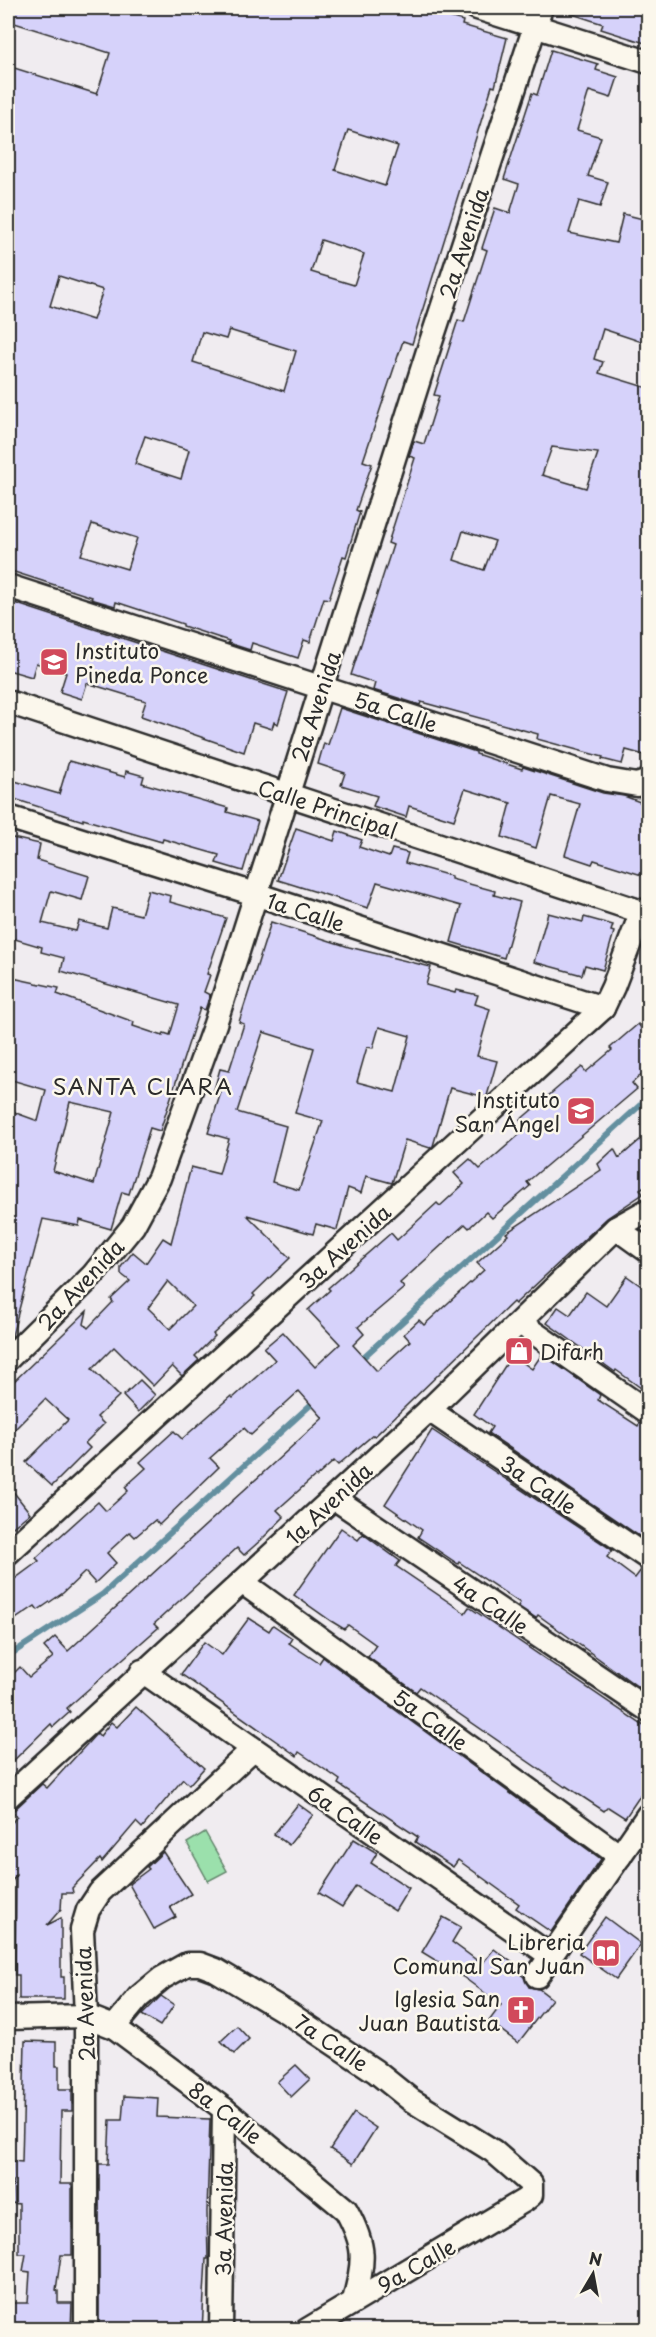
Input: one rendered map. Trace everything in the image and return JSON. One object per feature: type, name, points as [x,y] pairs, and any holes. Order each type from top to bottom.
[{"type":"street","points":[[477,8],[538,17],[648,62]]},
{"type":"street","name":"2a Avenida","points":[[8,1359],[100,1268],[133,1226],[159,1178],[215,1024],[454,270],[538,17]]},
{"type":"street","name":"5a Calle","points":[[8,586],[607,780],[637,785],[648,781]]},
{"type":"street","name":"Calle Principal","points":[[8,702],[645,913]]},
{"type":"street","name":"1a Calle","points":[[8,817],[255,894],[603,1008]]},
{"type":"street","name":"3a Avenida","points":[[8,1553],[603,1008],[645,913]]},
{"type":"street","name":"1a Avenida","points":[[8,1797],[142,1671],[429,1410],[616,1228],[648,1210]]},
{"type":"street","points":[[616,1228],[648,1251]]},
{"type":"street","points":[[520,1323],[648,1412]]},
{"type":"street","name":"3a Calle","points":[[429,1410],[648,1558]]},
{"type":"street","name":"4a Calle","points":[[334,1498],[648,1710]]},
{"type":"street","name":"5a Calle","points":[[242,1582],[620,1856]]},
{"type":"street","name":"6a Calle","points":[[142,1671],[551,1956]]},
{"type":"street","name":"2a Avenida","points":[[86,2330],[86,2016],[82,1930],[88,1910],[100,1892],[253,1749]]},
{"type":"street","points":[[537,1976],[648,1815]]},
{"type":"street","name":"7a Calle","points":[[114,2027],[139,1997],[162,1978],[178,1969],[187,1964],[200,1964],[216,1970],[288,2013],[375,2072],[411,2100],[493,2151],[531,2184],[531,2195],[525,2200]]},
{"type":"street","name":"8a Calle","points":[[8,2018],[86,2016],[114,2027],[224,2109],[346,2210],[358,2233],[363,2264],[354,2301]]},
{"type":"street","name":"3a Avenida","points":[[221,2330],[224,2109]]},
{"type":"street","name":"9a Calle","points":[[307,2330],[525,2200]]},
{"type":"green space","points":[[205,1832],[227,1871],[208,1881],[187,1843]]},
{"type":"building","points":[[8,8],[424,8],[463,21],[462,25],[507,38],[495,87],[492,86],[412,344],[403,341],[363,461],[372,464],[356,510],[360,512],[346,557],[343,556],[329,599],[324,598],[310,642],[304,640],[298,658],[252,643],[250,650],[183,626],[183,624],[116,602],[115,606],[91,599],[92,597],[8,570],[8,66],[97,94],[110,53],[8,21]],"holes":[[[348,130],[398,146],[385,186],[335,170]],[[321,240],[364,254],[354,285],[311,272]],[[59,276],[103,290],[93,320],[50,306]],[[229,330],[296,351],[284,391],[193,362],[202,332],[226,339]],[[145,436],[189,450],[181,479],[135,464]],[[92,524],[137,538],[127,569],[81,555]]]},
{"type":"building","points":[[563,8],[648,8],[648,44],[601,29],[603,24],[563,11]]},
{"type":"building","points":[[551,50],[598,64],[596,70],[618,77],[611,98],[589,91],[577,130],[601,137],[588,176],[608,182],[600,207],[579,201],[569,233],[616,243],[623,214],[647,220],[643,237],[648,238],[648,344],[603,329],[594,359],[603,362],[599,373],[648,388],[648,756],[626,750],[622,764],[537,739],[538,734],[421,702],[420,705],[373,690],[375,683],[351,675],[393,545],[388,543],[415,458],[409,456],[414,441],[424,444],[439,396],[434,395],[458,320],[464,322],[487,250],[482,248],[495,208],[510,213],[519,184],[504,179],[532,93],[537,95]],"holes":[[[552,447],[598,453],[586,488],[542,475]],[[463,531],[495,541],[484,570],[454,560]]]},
{"type":"building","points":[[8,601],[288,692],[278,724],[274,722],[272,729],[253,723],[244,752],[141,716],[146,701],[87,683],[82,699],[60,692],[66,673],[36,663],[32,677],[8,670]]},
{"type":"building","points":[[340,708],[522,769],[523,767],[648,805],[648,877],[594,860],[592,864],[565,855],[580,804],[551,796],[536,848],[502,837],[511,803],[465,789],[454,820],[409,806],[406,817],[373,806],[377,796],[341,785],[345,773],[318,764],[324,743],[328,745]]},
{"type":"building","points":[[69,761],[125,777],[126,771],[144,776],[142,783],[228,808],[227,812],[258,821],[243,871],[216,863],[219,855],[163,839],[162,842],[83,819],[83,821],[8,797],[8,779],[59,794]]},
{"type":"building","points":[[296,828],[334,841],[337,831],[362,840],[359,847],[389,857],[392,849],[408,853],[405,863],[451,876],[451,879],[495,891],[494,895],[520,902],[504,958],[451,942],[461,906],[377,882],[368,908],[278,880]]},
{"type":"building","points":[[8,837],[40,844],[37,860],[89,876],[82,900],[51,891],[42,923],[76,931],[79,921],[107,928],[112,908],[141,915],[148,890],[171,896],[170,902],[226,918],[207,974],[210,975],[204,992],[210,995],[205,1010],[200,1008],[160,1131],[150,1128],[129,1194],[122,1192],[111,1229],[80,1220],[79,1226],[43,1219],[12,1336],[8,1336],[8,1110],[38,1121],[46,1090],[8,1079],[8,977],[59,988],[57,994],[134,1022],[133,1026],[163,1036],[164,1033],[170,1035],[179,1005],[61,971],[64,958],[41,952],[42,947],[8,937]],"holes":[[[70,1102],[114,1112],[94,1184],[53,1171]]]},
{"type":"building","points":[[548,913],[583,922],[584,917],[613,925],[611,931],[614,932],[603,970],[585,965],[582,975],[534,962]]},
{"type":"building","points":[[271,922],[349,947],[431,967],[426,985],[455,993],[456,990],[478,995],[475,1004],[490,1009],[477,1056],[497,1061],[487,1096],[450,1088],[433,1146],[430,1148],[405,1140],[392,1183],[366,1176],[361,1193],[348,1188],[337,1230],[316,1224],[313,1234],[247,1215],[290,1258],[253,1294],[255,1296],[213,1334],[215,1336],[195,1356],[199,1360],[182,1376],[172,1366],[153,1386],[114,1347],[92,1369],[119,1396],[97,1417],[104,1424],[85,1443],[90,1448],[52,1486],[26,1462],[68,1420],[45,1399],[8,1436],[8,1387],[87,1311],[84,1324],[88,1328],[113,1302],[111,1299],[130,1281],[121,1274],[121,1267],[133,1252],[146,1263],[163,1238],[171,1243],[191,1167],[219,1174],[229,1139],[208,1133],[221,1092],[214,1090],[220,1069],[229,1071],[244,1024],[239,1022]],"holes":[[[379,1027],[410,1036],[395,1092],[357,1082],[367,1047],[373,1048]],[[263,1032],[314,1048],[295,1113],[323,1121],[299,1190],[272,1182],[286,1126],[237,1112]],[[168,1281],[193,1306],[170,1329],[148,1308]]]},
{"type":"building","points":[[638,1024],[648,1036],[648,1069],[632,1083],[637,1089],[527,1182],[530,1186],[492,1218],[486,1212],[469,1228],[465,1224],[400,1283],[404,1288],[358,1327],[364,1334],[353,1345],[377,1371],[410,1341],[404,1334],[419,1320],[424,1325],[484,1270],[477,1263],[508,1235],[506,1233],[601,1170],[598,1164],[614,1149],[619,1158],[648,1133],[648,1184],[640,1189],[643,1194],[607,1218],[515,1304],[513,1302],[375,1436],[373,1435],[338,1465],[334,1461],[277,1510],[284,1517],[261,1540],[244,1555],[237,1548],[154,1624],[158,1628],[67,1708],[70,1712],[53,1727],[51,1724],[8,1766],[8,1679],[20,1667],[29,1677],[53,1657],[44,1647],[55,1637],[68,1651],[323,1418],[299,1391],[251,1435],[244,1428],[210,1458],[219,1467],[159,1525],[155,1520],[135,1537],[130,1532],[107,1553],[116,1563],[95,1583],[85,1572],[63,1593],[38,1610],[35,1606],[8,1624],[8,1584],[39,1561],[36,1558],[98,1502],[106,1511],[128,1491],[125,1487],[146,1468],[140,1462],[174,1431],[182,1439],[275,1360],[264,1348],[283,1332],[315,1367],[340,1344],[308,1310],[330,1290],[328,1288],[391,1233],[397,1240],[437,1203],[440,1206],[464,1184],[454,1173],[470,1159],[480,1169],[527,1128],[520,1120],[582,1067],[586,1072]]},
{"type":"building","points":[[627,1276],[648,1291],[648,1393],[547,1323],[558,1307],[570,1315],[586,1292],[606,1306]]},
{"type":"building","points":[[542,1354],[600,1395],[598,1400],[638,1426],[640,1423],[648,1425],[648,1542],[488,1433],[492,1427],[474,1414],[512,1355],[532,1369]]},
{"type":"building","points":[[140,1380],[155,1395],[138,1412],[123,1396]]},
{"type":"building","points":[[432,1430],[612,1550],[607,1557],[635,1578],[641,1570],[648,1571],[648,1694],[538,1615],[536,1618],[518,1606],[520,1603],[418,1537],[422,1530],[385,1504]]},
{"type":"building","points":[[8,1485],[30,1513],[8,1531]]},
{"type":"building","points":[[341,1528],[358,1540],[363,1534],[400,1561],[396,1566],[465,1613],[469,1607],[648,1729],[648,1784],[625,1818],[608,1807],[604,1811],[565,1787],[420,1687],[416,1692],[368,1657],[376,1645],[348,1625],[344,1629],[294,1595]]},
{"type":"building","points":[[249,1618],[269,1631],[273,1625],[292,1638],[289,1643],[319,1663],[323,1657],[601,1859],[551,1932],[516,1908],[519,1904],[458,1860],[453,1867],[415,1842],[418,1837],[338,1784],[340,1780],[299,1752],[297,1756],[181,1674],[204,1642],[222,1655]]},
{"type":"building","points":[[136,1707],[204,1768],[189,1785],[183,1779],[142,1828],[136,1822],[102,1862],[100,1859],[72,1888],[73,1893],[62,1893],[61,1909],[47,1925],[61,1918],[61,1977],[64,1977],[64,1999],[19,1999],[19,1975],[15,1975],[16,1875],[8,1887],[8,1828],[17,1816],[12,1812],[42,1784],[47,1788],[97,1733],[100,1736],[111,1722],[117,1727]]},
{"type":"building","points":[[298,1804],[313,1815],[289,1845],[274,1834]]},
{"type":"building","points":[[354,1839],[377,1853],[371,1863],[409,1888],[395,1911],[356,1886],[342,1907],[319,1893]]},
{"type":"building","points":[[163,1852],[191,1894],[170,1907],[176,1917],[154,1929],[129,1884],[149,1869],[147,1867]]},
{"type":"building","points":[[443,1917],[461,1927],[452,1942],[482,1964],[494,1949],[522,1970],[519,1973],[529,1987],[539,1989],[552,1999],[518,2043],[489,2021],[501,2005],[463,1977],[422,1952]]},
{"type":"building","points":[[605,1917],[641,1944],[616,1979],[579,1953]]},
{"type":"building","points":[[161,1996],[174,2005],[160,2026],[142,2015]]},
{"type":"building","points":[[237,2026],[249,2039],[234,2054],[221,2041]]},
{"type":"building","points":[[25,2041],[56,2042],[59,2089],[72,2089],[72,2111],[61,2111],[60,2184],[72,2184],[72,2255],[61,2255],[56,2290],[58,2291],[58,2303],[72,2303],[71,2330],[10,2327],[10,2303],[28,2303],[30,2272],[23,2271],[26,2254],[19,2254],[19,2204],[11,2203],[12,2161],[22,2162]]},
{"type":"building","points":[[296,2065],[310,2079],[291,2097],[277,2082]]},
{"type":"building","points":[[124,2096],[158,2098],[157,2117],[210,2119],[208,2259],[206,2259],[202,2330],[99,2329],[99,2164],[108,2164],[110,2120],[122,2120]]},
{"type":"building","points":[[354,2113],[376,2128],[353,2164],[330,2149]]},
{"type":"waterway","points":[[358,1362],[648,1098]]},
{"type":"waterway","points":[[8,1656],[103,1594],[317,1399]]},
{"type":"place","name":"Instituto Pineda Ponce","points":[[54,662]]},
{"type":"place","name":"Instituto San Ángel","points":[[581,1111]]},
{"type":"place","name":"Difarh","points":[[519,1351]]},
{"type":"place","name":"Libreria Comunal San Juan","points":[[606,1953]]},
{"type":"place","name":"Iglesia San Juan Bautista","points":[[521,2010]]},
{"type":"district","name":"SANTA CLARA","points":[[143,1085]]}]
